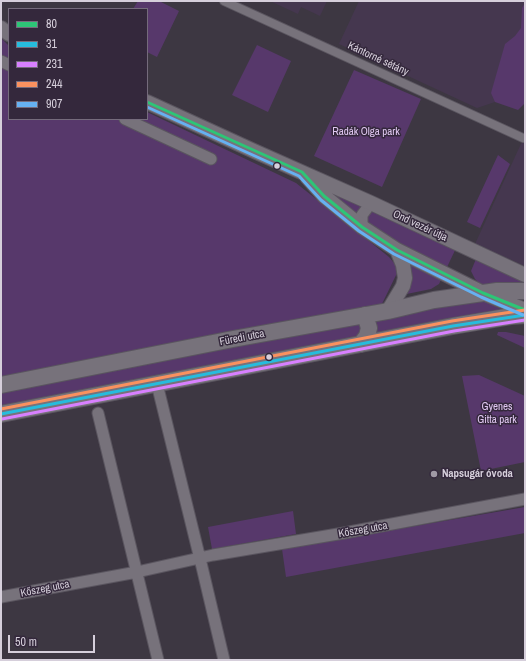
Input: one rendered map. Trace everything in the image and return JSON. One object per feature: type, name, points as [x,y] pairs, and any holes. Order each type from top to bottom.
[{"type":"main road","name":"Füredi utca","points":[[1,384],[365,315],[434,300],[505,290],[525,291]]},
{"type":"main road","points":[[361,344],[367,336],[369,328],[365,315]]},
{"type":"main road","points":[[1,414],[453,326],[525,315]]},
{"type":"street","name":"Kántorné sétány","points":[[224,1],[523,138]]},
{"type":"street","name":"Ond vezér útja","points":[[148,102],[371,203],[525,275]]},
{"type":"street","points":[[127,120],[211,159]]},
{"type":"street","name":"Ond vezér útja","points":[[302,172],[324,196],[362,227],[397,250],[483,293],[525,310]]},
{"type":"street","points":[[362,227],[362,216],[371,203]]},
{"type":"street","points":[[388,310],[403,286],[405,278],[403,265],[397,250]]},
{"type":"street","points":[[157,384],[224,660]]},
{"type":"street","points":[[98,413],[158,660]]},
{"type":"street","name":"Kőszeg utca","points":[[1,598],[137,572],[221,553],[344,533],[525,499]]},
{"type":"shaded area","points":[[270,1],[327,1],[320,16],[301,7],[298,14]]},
{"type":"shaded area","points":[[359,1],[525,1],[525,37],[495,102],[477,108],[339,44]]},
{"type":"shaded area","points":[[525,135],[525,266],[475,244]]},
{"type":"green space","points":[[138,1],[159,1],[179,11],[157,57],[148,52],[148,8],[134,8]]},
{"type":"green space","points":[[525,3],[525,103],[518,110],[495,102],[491,93],[505,44],[515,36],[521,28],[522,8]]},
{"type":"green space","points":[[1,38],[8,45],[8,120],[148,120],[148,112],[296,183],[389,257],[399,269],[380,308],[1,380]]},
{"type":"green space","points":[[257,45],[291,61],[268,112],[232,95]]},
{"type":"green space","name":"Radák Olga park","points":[[354,70],[421,99],[382,187],[314,156]]},
{"type":"green space","points":[[498,155],[510,164],[480,228],[467,222]]},
{"type":"green space","points":[[302,172],[458,244],[439,284],[431,289],[397,296],[403,265]]},
{"type":"green space","points":[[476,259],[523,282],[522,284],[481,285],[475,279],[471,271]]},
{"type":"green space","points":[[482,299],[507,312],[1,409],[1,392]]},
{"type":"green space","points":[[498,332],[525,336],[525,348],[497,335]]},
{"type":"green space","name":"Gyenes Gitta park","points":[[479,375],[525,396],[525,462],[481,471],[462,376]]},
{"type":"green space","points":[[525,507],[525,533],[286,577],[282,549]]},
{"type":"green space","points":[[293,511],[296,534],[212,549],[208,527]]},
{"type":"transit line","name":"80","points":[[148,102],[302,172],[324,196],[362,227],[397,250],[483,293],[525,310]]},
{"type":"transit line","name":"907","points":[[148,107],[299,176],[321,200],[359,231],[394,254],[481,297],[523,315]]},
{"type":"transit line","name":"244","points":[[1,409],[452,321],[525,310]]},
{"type":"transit line","name":"31","points":[[1,414],[453,326],[525,315]]},
{"type":"transit line","name":"231","points":[[2,419],[454,331],[525,320]]},
{"type":"place","name":"Napsugár óvoda","points":[[434,474]]}]
